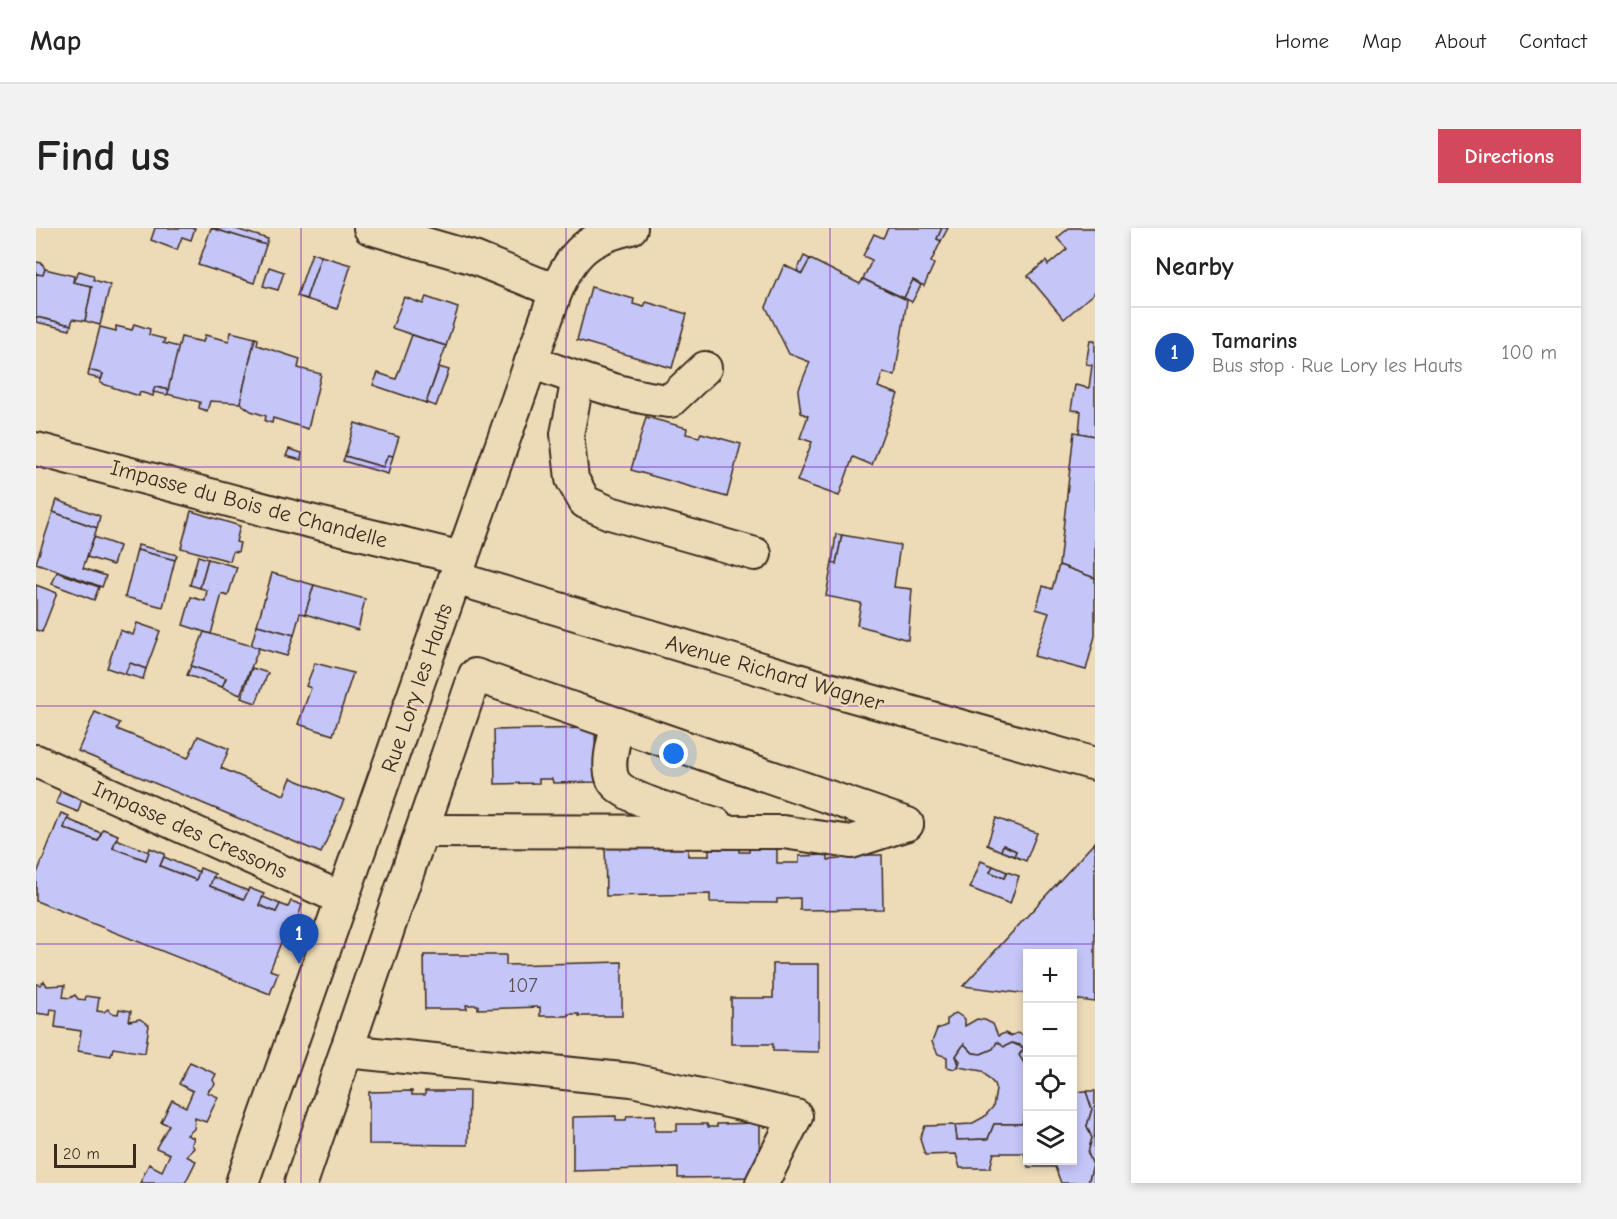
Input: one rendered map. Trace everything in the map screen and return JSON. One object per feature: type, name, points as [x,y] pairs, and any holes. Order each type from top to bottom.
[{"type":"street","points":[[370,228],[474,258],[556,291]]},
{"type":"street","name":"Rue Lory les Hauts","points":[[242,1183],[575,239],[631,228]]},
{"type":"street","points":[[531,362],[578,379],[652,399],[670,400],[705,368]]},
{"type":"street","points":[[578,379],[567,434],[568,456],[572,479],[585,502],[610,513],[754,555]]},
{"type":"street","name":"Impasse du Bois de Chandelle","points":[[36,449],[285,515],[459,568]]},
{"type":"street","name":"Avenue Richard Wagner","points":[[459,568],[806,683],[1095,764]]},
{"type":"street","points":[[301,1183],[475,675],[907,824],[850,842],[783,832],[422,831]]},
{"type":"street","points":[[618,724],[611,758],[613,780],[627,793],[740,832]]},
{"type":"street","name":"Impasse des Cressons","points":[[36,761],[343,899]]},
{"type":"street","points":[[354,870],[402,888]]},
{"type":"street","points":[[346,1051],[632,1080],[796,1116],[762,1183]]},
{"type":"building","points":[[155,228],[195,228],[191,240],[182,237],[177,250],[151,240]]},
{"type":"building","points":[[211,228],[233,228],[268,239],[266,245]]},
{"type":"building","points":[[211,228],[266,245],[254,283],[198,265]]},
{"type":"building","points":[[888,228],[942,228],[937,239],[941,241],[931,262],[934,264],[924,286],[913,280],[904,298],[863,279],[872,260],[863,256],[874,234],[883,238]]},
{"type":"building","points":[[942,228],[948,228],[941,241],[937,239]]},
{"type":"building","points":[[1069,228],[1095,228],[1095,292],[1064,319],[1028,276],[1046,261],[1048,265],[1067,249],[1057,238]]},
{"type":"building","points":[[312,253],[321,256],[306,299],[297,296]]},
{"type":"building","points":[[321,256],[351,265],[337,309],[306,299]]},
{"type":"building","points":[[804,256],[810,259],[802,274],[797,271]]},
{"type":"building","points":[[810,259],[860,284],[863,279],[907,300],[895,376],[883,372],[878,387],[898,394],[872,465],[853,457],[839,496],[797,481],[812,442],[800,438],[808,416],[801,413],[798,391],[810,362],[789,354],[766,307],[784,265],[802,274]]},
{"type":"building","points":[[36,262],[42,263],[45,269],[43,275],[36,274]]},
{"type":"building","points":[[269,267],[284,272],[278,290],[263,286]]},
{"type":"building","points":[[45,269],[74,276],[73,282],[92,286],[85,321],[73,319],[71,325],[36,317],[36,274],[43,275]]},
{"type":"building","points":[[79,271],[93,275],[94,280],[110,285],[100,325],[85,321],[92,286],[73,282]]},
{"type":"building","points":[[913,280],[921,285],[912,302],[904,298]]},
{"type":"building","points":[[591,287],[634,299],[633,304],[644,307],[646,302],[687,314],[672,368],[577,340]]},
{"type":"building","points":[[404,297],[423,304],[426,297],[458,308],[446,346],[392,328]]},
{"type":"building","points":[[36,317],[71,325],[70,330],[36,322]]},
{"type":"building","points":[[134,324],[150,329],[149,335],[165,339],[163,343],[179,347],[169,390],[155,387],[153,396],[140,392],[139,396],[100,383],[103,374],[89,370],[100,327],[116,331],[116,326],[132,330]]},
{"type":"building","points":[[231,332],[255,338],[240,403],[210,401],[207,411],[199,408],[200,402],[167,394],[181,337],[203,342],[205,335],[229,341]]},
{"type":"building","points":[[412,335],[446,346],[426,403],[373,385],[378,373],[396,379]]},
{"type":"building","points":[[255,338],[258,339],[257,345],[300,359],[298,368],[321,374],[308,429],[273,418],[272,423],[265,421],[266,416],[251,411],[240,403]]},
{"type":"building","points":[[1090,340],[1095,340],[1095,436],[1079,433],[1081,411],[1071,410],[1075,385],[1089,388],[1092,365],[1086,364]]},
{"type":"building","points":[[439,367],[449,370],[436,406],[426,403]]},
{"type":"building","points":[[89,370],[103,374],[101,379],[88,376]]},
{"type":"building","points":[[155,387],[169,390],[167,395],[153,392]]},
{"type":"building","points":[[646,417],[687,428],[686,434],[699,437],[701,433],[741,444],[727,497],[631,470]]},
{"type":"building","points":[[355,423],[399,437],[393,456],[388,455],[383,467],[345,456]]},
{"type":"building","points":[[1074,432],[1095,436],[1095,578],[1059,565]]},
{"type":"building","points":[[289,449],[302,453],[301,460],[286,456]]},
{"type":"building","points":[[388,455],[393,456],[388,474],[343,461],[345,456],[383,467]]},
{"type":"building","points":[[57,500],[100,516],[97,528],[53,512]]},
{"type":"building","points":[[191,511],[240,526],[236,542],[240,543],[238,552],[233,551],[230,561],[181,548]]},
{"type":"building","points":[[53,512],[97,528],[83,568],[106,576],[102,587],[36,563]]},
{"type":"building","points":[[836,534],[842,535],[836,564],[832,563]]},
{"type":"building","points":[[842,535],[900,545],[894,587],[912,589],[908,640],[857,625],[861,603],[826,596],[832,563],[836,564]]},
{"type":"building","points":[[94,537],[119,546],[113,565],[87,557]]},
{"type":"building","points":[[138,545],[177,555],[175,560],[137,550]]},
{"type":"building","points":[[137,550],[175,560],[163,607],[125,597]]},
{"type":"building","points":[[198,556],[208,559],[200,588],[190,585]]},
{"type":"building","points":[[208,559],[237,567],[228,596],[222,594],[211,634],[183,625],[191,597],[205,601],[207,590],[200,588]]},
{"type":"building","points":[[1059,565],[1095,578],[1095,636],[1086,670],[1034,656],[1049,613],[1036,609],[1043,586],[1052,589]]},
{"type":"building","points":[[57,572],[99,587],[94,600],[52,584]]},
{"type":"building","points":[[272,573],[314,585],[305,614],[300,613],[294,635],[257,625]]},
{"type":"building","points":[[36,585],[57,593],[42,632],[36,630]]},
{"type":"building","points":[[314,585],[365,599],[358,630],[305,614]]},
{"type":"building","points":[[137,623],[160,631],[146,669],[130,663],[125,674],[107,668],[120,630],[133,635]]},
{"type":"building","points":[[257,625],[294,635],[287,656],[251,646]]},
{"type":"building","points":[[204,632],[259,648],[240,695],[222,687],[226,678],[191,666]]},
{"type":"building","points":[[130,663],[146,669],[143,679],[125,674]]},
{"type":"building","points":[[315,663],[353,673],[333,735],[298,724],[311,688],[306,686]]},
{"type":"building","points":[[191,666],[226,678],[222,687],[187,675]]},
{"type":"building","points":[[252,668],[268,673],[256,703],[241,698]]},
{"type":"building","points":[[95,712],[120,723],[117,729],[188,758],[198,736],[229,749],[221,768],[284,795],[291,778],[344,800],[321,853],[78,751]]},
{"type":"building","points":[[595,728],[596,782],[553,783],[552,779],[539,779],[539,783],[495,784],[494,730]]},
{"type":"building","points":[[61,790],[82,799],[78,812],[56,803]]},
{"type":"building","points":[[61,813],[69,816],[64,828],[98,841],[103,829],[118,835],[113,848],[146,860],[150,848],[165,854],[160,866],[196,880],[200,868],[215,874],[210,886],[244,899],[249,888],[264,894],[259,905],[276,912],[280,904],[288,907],[291,901],[302,905],[293,933],[286,930],[270,970],[278,973],[270,994],[36,901],[36,876]]},
{"type":"building","points":[[996,818],[1037,833],[1026,861],[1014,856],[1016,851],[1003,845],[1001,851],[987,845]]},
{"type":"building","points":[[67,819],[101,833],[98,841],[64,828]]},
{"type":"building","points":[[116,839],[149,852],[146,860],[113,848]]},
{"type":"building","points":[[688,840],[688,856],[709,856],[709,849],[739,849],[739,852],[749,852],[749,848],[777,848],[777,863],[799,863],[799,856],[828,855],[828,860],[840,859],[840,855],[882,855],[883,909],[800,910],[800,898],[777,899],[777,903],[710,902],[710,894],[606,896],[605,841]]},
{"type":"building","points":[[1095,842],[1095,1002],[1077,1000],[1077,949],[1023,949],[1023,993],[963,986]]},
{"type":"building","points":[[1003,845],[1016,851],[1014,856],[1001,851]]},
{"type":"building","points":[[164,857],[199,872],[196,880],[160,866]]},
{"type":"building","points":[[981,861],[993,866],[990,872],[1004,878],[1007,872],[1019,876],[1010,904],[970,888]]},
{"type":"building","points":[[993,866],[1007,872],[1004,878],[990,872]]},
{"type":"building","points":[[213,877],[248,891],[244,899],[210,886]]},
{"type":"building","points":[[263,897],[280,904],[276,912],[259,905]]},
{"type":"building","points":[[424,955],[506,955],[506,965],[622,962],[622,1016],[568,1014],[568,1016],[540,1016],[540,1007],[478,1009],[478,1005],[466,1005],[467,1009],[425,1009]]},
{"type":"building","points":[[773,964],[819,964],[819,1052],[773,1051],[773,1044],[731,1044],[731,998],[773,998]]},
{"type":"building","points":[[44,981],[47,986],[65,985],[63,997],[70,998],[75,995],[78,999],[85,1000],[86,996],[99,998],[97,1011],[104,1012],[108,1009],[111,1013],[118,1014],[119,1009],[131,1011],[129,1021],[140,1019],[149,1025],[145,1053],[113,1048],[111,1056],[78,1051],[81,1031],[55,1027],[57,1010],[51,1009],[50,1015],[36,1013],[36,984],[40,985]]},
{"type":"building","points":[[956,1013],[965,1019],[965,1026],[977,1019],[985,1020],[993,1024],[998,1036],[1005,1033],[1011,1036],[1017,1033],[1023,1035],[1023,1047],[1012,1043],[1004,1047],[997,1042],[993,1049],[981,1054],[973,1053],[964,1044],[956,1056],[959,1065],[954,1069],[947,1067],[947,1057],[938,1054],[932,1042],[937,1029],[947,1025],[947,1019]]},
{"type":"building","points":[[997,1042],[1004,1047],[1012,1043],[1023,1048],[1019,1055],[1023,1061],[1022,1124],[994,1124],[988,1139],[957,1140],[955,1125],[971,1124],[984,1117],[993,1107],[996,1090],[994,1084],[982,1071],[958,1067],[960,1061],[956,1056],[964,1044],[973,1053],[981,1054],[993,1049]]},
{"type":"building","points":[[1023,1049],[1023,1061],[1021,1060],[1019,1055]]},
{"type":"building","points":[[190,1062],[216,1074],[213,1080],[215,1084],[207,1092],[218,1097],[206,1122],[195,1118],[194,1129],[187,1135],[194,1138],[192,1144],[194,1148],[186,1156],[196,1161],[185,1183],[140,1183],[149,1164],[162,1171],[170,1154],[156,1148],[169,1125],[161,1122],[172,1100],[186,1107],[193,1091],[179,1084]]},
{"type":"building","points":[[412,1091],[412,1095],[425,1095],[425,1091],[469,1091],[468,1145],[369,1144],[369,1092]]},
{"type":"building","points":[[1086,1091],[1092,1109],[1087,1126],[1092,1138],[1088,1153],[1093,1165],[1088,1183],[1061,1183],[1055,1167],[1028,1167],[1027,1165],[1077,1165],[1077,1092]]},
{"type":"building","points":[[1086,1091],[1095,1091],[1094,1183],[1088,1183],[1093,1165],[1088,1153],[1092,1138],[1087,1126],[1092,1109]]},
{"type":"building","points":[[655,1115],[655,1131],[677,1131],[677,1124],[707,1124],[708,1127],[717,1127],[717,1124],[760,1123],[760,1177],[678,1178],[678,1168],[573,1171],[573,1117],[616,1116],[616,1120],[626,1120],[627,1116]]},
{"type":"building","points":[[1023,1122],[1023,1153],[994,1153],[990,1168],[960,1168],[956,1154],[925,1155],[920,1139],[925,1126],[955,1125],[957,1140],[988,1139],[994,1124],[1022,1124]]},
{"type":"place","name":"Tamarins","points":[[299,964]]}]
